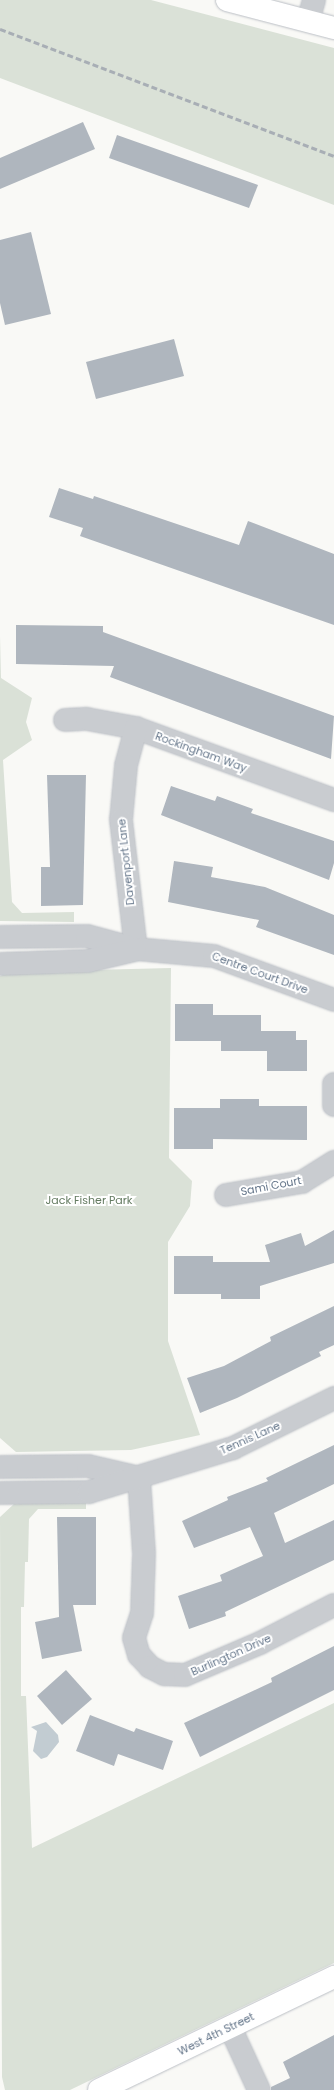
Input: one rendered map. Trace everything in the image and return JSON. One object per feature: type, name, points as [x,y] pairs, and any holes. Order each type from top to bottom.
[{"type":"street","points":[[227,0],[334,28]]},
{"type":"street","points":[[308,21],[314,0]]},
{"type":"street","name":"Rockingham Way","points":[[65,720],[87,719],[136,728],[334,800]]},
{"type":"street","name":"Davenport Lane","points":[[136,728],[126,766],[121,820],[136,949]]},
{"type":"street","name":"Centre Court Drive","points":[[0,937],[87,936],[136,949],[214,956],[334,1000]]},
{"type":"street","name":"Centre Court Drive","points":[[0,964],[88,961],[136,949]]},
{"type":"street","points":[[334,1084],[334,1105]]},
{"type":"street","name":"Sami Court","points":[[226,1195],[302,1182],[334,1162]]},
{"type":"street","name":"Tennis Lane","points":[[0,1493],[89,1492],[139,1478],[234,1448],[334,1398]]},
{"type":"street","points":[[0,1467],[88,1466],[139,1478]]},
{"type":"street","name":"Burlington Drive","points":[[139,1478],[144,1554],[142,1613],[134,1638],[139,1655],[150,1667],[164,1674],[185,1675],[260,1643],[334,1605]]},
{"type":"street","name":"West 4th Street","points":[[99,2090],[334,1977]]},
{"type":"street","points":[[230,2027],[259,2090]]},
{"type":"green space","points":[[0,0],[151,0],[334,48],[334,205],[0,78]]},
{"type":"green space","points":[[0,636],[1,678],[32,698],[26,722],[32,740],[3,760],[12,902],[22,913],[74,912],[74,922],[0,921]]},
{"type":"green space","name":"Jack Fisher Park","points":[[171,968],[169,1158],[192,1181],[190,1206],[168,1242],[168,1341],[200,1435],[131,1450],[16,1452],[0,1438],[0,976],[12,972]]},
{"type":"green space","points":[[86,1500],[86,1509],[38,1509],[29,1519],[28,1562],[25,1562],[24,1607],[21,1607],[21,1696],[26,1696],[32,1848],[334,1703],[334,1963],[70,2090],[5,2090],[2,2077],[0,1517],[15,1503]]},
{"type":"shaded area","points":[[46,1722],[58,1735],[59,1742],[47,1757],[41,1759],[33,1751],[37,1731],[31,1727]]},
{"type":"building","points":[[83,122],[95,149],[0,189],[0,158]]},
{"type":"building","points":[[117,135],[258,185],[249,208],[109,158]]},
{"type":"building","points":[[31,232],[51,314],[5,325],[0,303],[0,240]]},
{"type":"building","points":[[174,339],[184,376],[96,399],[86,362]]},
{"type":"building","points":[[59,488],[93,499],[94,496],[239,545],[248,521],[334,554],[334,625],[80,536],[83,528],[49,517]]},
{"type":"building","points":[[16,625],[103,626],[103,632],[334,716],[331,759],[110,677],[114,666],[16,664]]},
{"type":"building","points":[[47,775],[86,775],[83,905],[41,906],[41,867],[50,867]]},
{"type":"building","points":[[171,786],[215,801],[217,796],[253,809],[251,813],[334,841],[334,863],[329,880],[161,815]]},
{"type":"building","points":[[174,861],[213,867],[211,877],[265,887],[334,915],[334,955],[256,927],[259,920],[168,902]]},
{"type":"building","points":[[175,1004],[213,1004],[213,1015],[261,1015],[261,1031],[296,1031],[296,1040],[307,1040],[307,1071],[267,1071],[267,1051],[221,1051],[221,1041],[175,1041]]},
{"type":"building","points":[[220,1099],[259,1099],[259,1106],[307,1106],[307,1140],[213,1139],[213,1149],[174,1149],[174,1108],[220,1108]]},
{"type":"building","points":[[334,1230],[334,1263],[260,1286],[260,1299],[221,1299],[221,1294],[174,1294],[174,1256],[213,1256],[213,1262],[270,1262],[265,1245],[301,1233],[305,1246]]},
{"type":"building","points":[[334,1306],[334,1345],[319,1352],[321,1356],[237,1398],[200,1413],[187,1378],[224,1366],[271,1341],[270,1337]]},
{"type":"building","points":[[334,1445],[334,1484],[274,1513],[285,1543],[334,1520],[334,1560],[225,1612],[226,1616],[189,1629],[178,1596],[222,1581],[220,1575],[263,1556],[250,1527],[194,1548],[182,1521],[228,1500],[227,1497],[268,1481],[266,1478]]},
{"type":"building","points":[[57,1517],[96,1517],[96,1605],[73,1605],[82,1651],[42,1659],[35,1622],[59,1617]]},
{"type":"building","points":[[334,1646],[334,1690],[200,1757],[184,1723],[272,1682],[271,1678]]},
{"type":"building","points":[[66,1670],[92,1699],[62,1725],[37,1696]]},
{"type":"building","points":[[90,1715],[134,1732],[136,1728],[173,1741],[163,1770],[118,1754],[114,1766],[76,1751]]},
{"type":"building","points":[[334,2035],[334,2090],[271,2090],[271,2087],[290,2078],[283,2062]]},
{"type":"railway","points":[[0,29],[334,156]]}]
